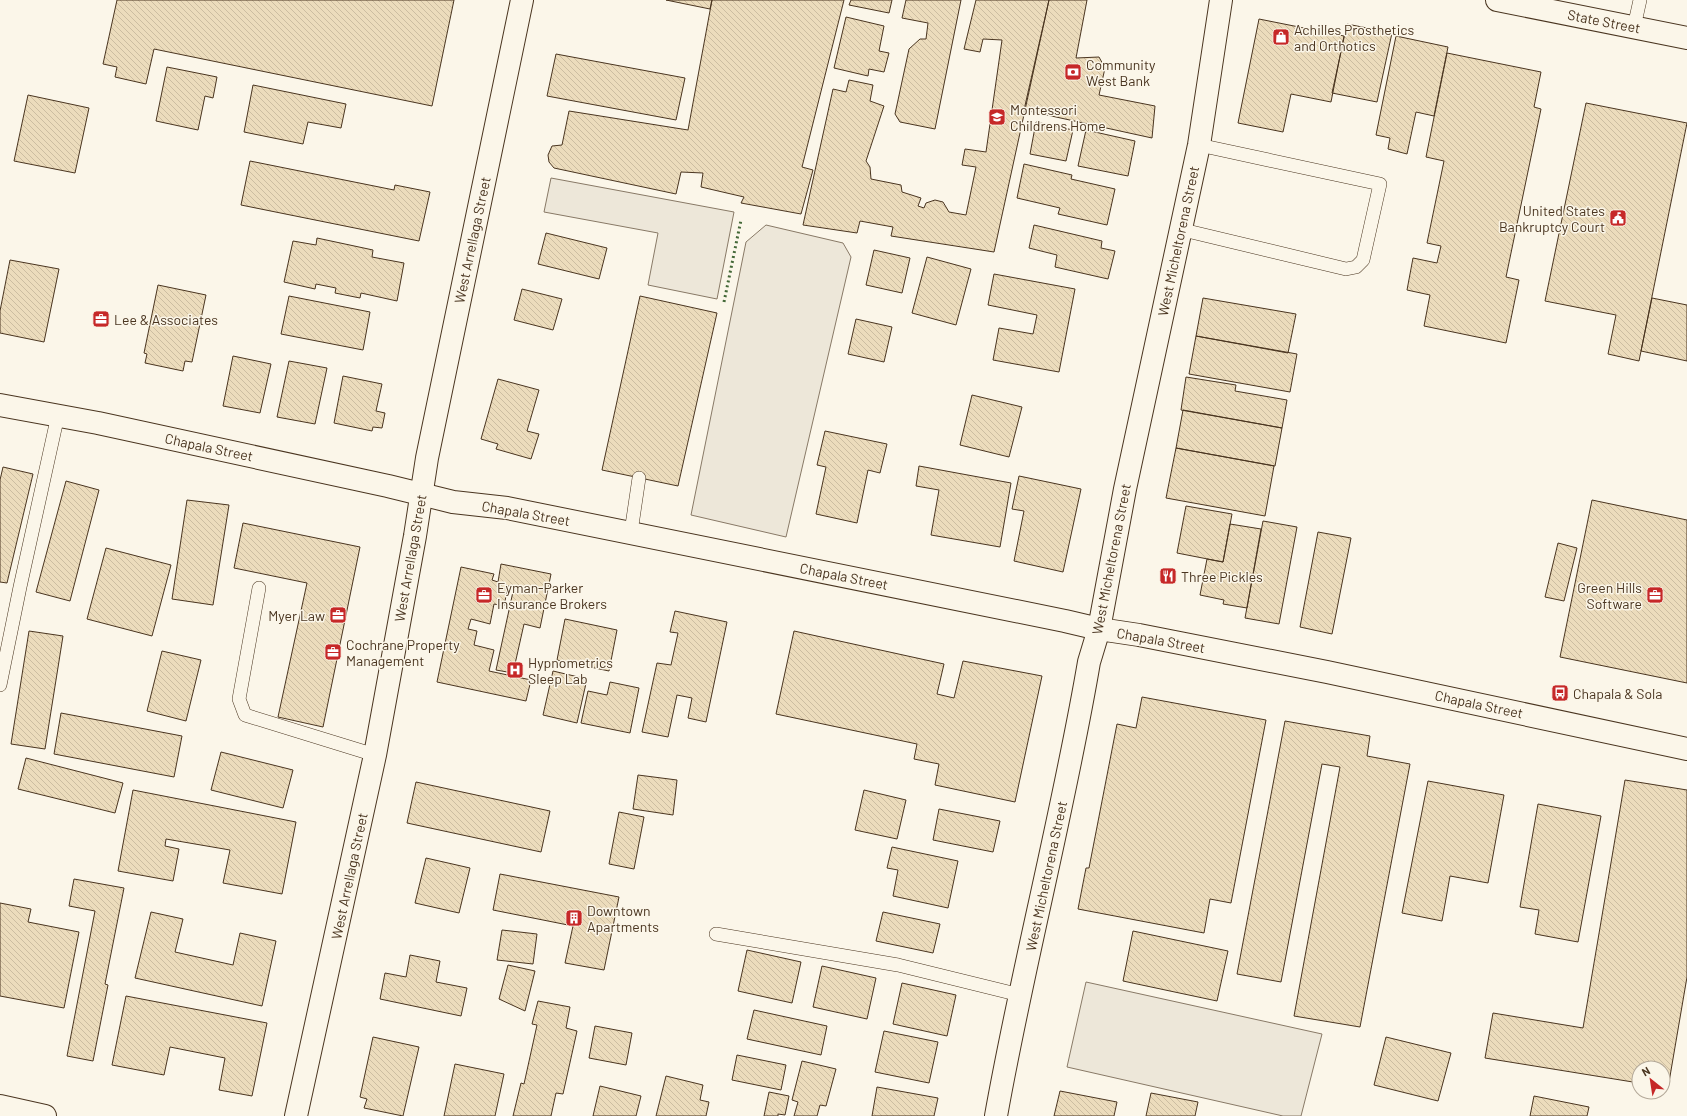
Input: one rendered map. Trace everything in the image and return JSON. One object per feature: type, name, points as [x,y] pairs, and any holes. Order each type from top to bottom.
[{"type":"street","name":"West Arrellaga Street","points":[[296,1116],[375,755],[427,458],[522,0]]},
{"type":"street","name":"West Micheltorena Street","points":[[996,1116],[1010,1038],[1039,913],[1089,662],[1099,629],[1125,489],[1179,229],[1199,145],[1221,0]]},
{"type":"street","name":"State Street","points":[[1497,0],[1687,38]]},
{"type":"street","name":"Chapala Street","points":[[0,405],[58,415],[373,482],[453,502],[507,508],[631,532],[1099,629],[1139,635],[1327,672],[1687,748]]},
{"type":"street","points":[[0,1106],[45,1116]]},
{"type":"lane","points":[[1634,27],[1640,0]]},
{"type":"lane","points":[[1179,229],[1346,269],[1356,268],[1364,260],[1380,184],[1199,145]]},
{"type":"lane","points":[[0,685],[58,415]]},
{"type":"lane","points":[[631,532],[639,478]]},
{"type":"lane","points":[[260,588],[239,699],[245,715],[375,755]]},
{"type":"lane","points":[[716,934],[898,965],[1020,995]]},
{"type":"shaded area","points":[[551,178],[734,212],[717,299],[648,285],[658,233],[544,212]]},
{"type":"shaded area","points":[[766,225],[843,243],[851,257],[786,537],[691,515],[746,242]]},
{"type":"shaded area","points":[[1086,982],[1322,1034],[1301,1116],[1283,1116],[1067,1067]]},
{"type":"building","points":[[117,0],[454,0],[432,106],[154,49],[146,84],[115,77],[117,67],[103,64]]},
{"type":"building","points":[[666,0],[712,0],[710,9]]},
{"type":"building","points":[[712,0],[844,0],[802,167],[813,170],[801,214],[741,203],[744,197],[701,187],[703,173],[681,172],[676,194],[554,168],[549,162],[548,155],[552,146],[562,145],[569,111],[688,130]]},
{"type":"building","points":[[851,0],[892,0],[889,13],[849,5]]},
{"type":"building","points":[[906,0],[961,0],[935,129],[900,122],[895,114],[909,49],[920,39],[926,39],[928,23],[902,18]]},
{"type":"building","points":[[976,0],[1049,0],[994,252],[891,236],[893,227],[860,221],[857,233],[803,225],[833,89],[846,92],[849,80],[873,85],[870,101],[884,106],[866,161],[870,167],[871,179],[901,185],[902,192],[921,198],[918,206],[924,208],[926,203],[935,200],[943,202],[949,212],[966,215],[976,167],[962,165],[965,149],[986,152],[1002,40],[983,39],[980,52],[964,49]]},
{"type":"building","points":[[1049,0],[1087,0],[1076,58],[1099,57],[1105,68],[1099,95],[1155,106],[1152,138],[1024,110]]},
{"type":"building","points":[[846,17],[884,26],[879,51],[889,53],[884,72],[869,69],[868,76],[834,68]]},
{"type":"building","points":[[1259,19],[1344,36],[1331,102],[1291,94],[1283,132],[1238,123]]},
{"type":"building","points":[[1347,24],[1392,33],[1377,102],[1332,93]]},
{"type":"building","points":[[1396,36],[1448,47],[1434,116],[1416,112],[1407,154],[1388,149],[1390,138],[1376,135]]},
{"type":"building","points":[[1447,53],[1541,72],[1534,107],[1541,109],[1506,277],[1519,280],[1506,343],[1424,326],[1430,295],[1407,290],[1413,258],[1437,263],[1441,246],[1427,243],[1444,161],[1426,157]]},
{"type":"building","points":[[556,54],[685,78],[676,120],[547,96]]},
{"type":"building","points":[[167,67],[217,77],[213,98],[205,96],[198,130],[156,121]]},
{"type":"building","points":[[253,85],[346,104],[341,128],[308,122],[303,144],[244,132]]},
{"type":"building","points":[[28,95],[89,108],[75,173],[14,161]]},
{"type":"building","points":[[1586,103],[1687,123],[1639,361],[1608,354],[1616,315],[1545,301]]},
{"type":"building","points":[[1036,122],[1073,130],[1066,161],[1030,154]]},
{"type":"building","points":[[1086,130],[1135,141],[1128,176],[1078,166]]},
{"type":"building","points":[[250,161],[394,190],[395,185],[430,192],[419,241],[241,205]]},
{"type":"building","points":[[1024,164],[1072,175],[1071,179],[1115,189],[1107,225],[1058,214],[1060,208],[1017,198]]},
{"type":"building","points":[[1034,225],[1102,241],[1101,248],[1115,251],[1108,279],[1055,267],[1057,255],[1029,248]]},
{"type":"building","points":[[546,233],[607,248],[599,279],[538,264]]},
{"type":"building","points":[[317,238],[373,250],[372,257],[404,263],[397,301],[361,293],[360,298],[335,293],[336,288],[316,284],[315,289],[284,282],[293,241],[316,245]]},
{"type":"building","points":[[874,250],[910,258],[902,293],[866,285]]},
{"type":"building","points":[[927,257],[971,269],[956,325],[912,313]]},
{"type":"building","points":[[10,260],[59,269],[44,342],[0,333],[0,311]]},
{"type":"building","points":[[994,274],[1075,289],[1059,372],[993,360],[999,328],[1033,334],[1037,315],[988,305]]},
{"type":"building","points":[[158,285],[206,295],[192,362],[185,361],[183,371],[145,363],[147,354],[144,353]]},
{"type":"building","points":[[522,289],[562,299],[553,330],[514,320]]},
{"type":"building","points":[[289,296],[370,312],[363,350],[281,334]]},
{"type":"building","points":[[640,296],[717,313],[678,486],[602,470]]},
{"type":"building","points":[[1203,298],[1296,314],[1288,353],[1196,336]]},
{"type":"building","points":[[1652,298],[1687,305],[1687,361],[1641,351]]},
{"type":"building","points":[[856,319],[892,327],[884,362],[848,354]]},
{"type":"building","points":[[1196,336],[1297,354],[1290,392],[1189,374]]},
{"type":"building","points":[[233,356],[271,364],[260,413],[223,406]]},
{"type":"building","points":[[289,361],[327,368],[315,424],[277,417]]},
{"type":"building","points":[[343,376],[382,384],[376,411],[385,413],[382,428],[373,427],[372,431],[334,423]]},
{"type":"building","points":[[1186,377],[1236,385],[1235,391],[1287,400],[1282,428],[1181,410]]},
{"type":"building","points":[[498,379],[539,390],[527,431],[539,434],[531,459],[496,449],[498,444],[481,439]]},
{"type":"building","points":[[972,395],[1022,407],[1009,457],[960,445]]},
{"type":"building","points":[[1183,410],[1282,428],[1275,466],[1176,448]]},
{"type":"building","points":[[825,431],[887,444],[880,473],[868,470],[857,523],[816,514],[826,467],[817,465]]},
{"type":"building","points":[[1176,448],[1274,466],[1265,516],[1166,498]]},
{"type":"building","points":[[919,466],[1011,483],[1000,547],[931,535],[939,490],[916,486]]},
{"type":"building","points":[[3,467],[33,474],[7,583],[0,582],[0,480]]},
{"type":"building","points":[[1019,476],[1081,489],[1063,572],[1014,561],[1024,511],[1012,509]]},
{"type":"building","points":[[66,481],[99,490],[70,601],[36,592]]},
{"type":"building","points":[[187,500],[229,505],[213,605],[172,599]]},
{"type":"building","points":[[1592,500],[1687,520],[1687,683],[1560,657]]},
{"type":"building","points":[[1186,506],[1232,514],[1223,562],[1177,553]]},
{"type":"building","points":[[1263,521],[1297,527],[1279,624],[1245,618]]},
{"type":"building","points":[[243,523],[360,547],[323,727],[278,717],[307,583],[234,568]]},
{"type":"building","points":[[1230,524],[1261,529],[1247,608],[1223,604],[1224,600],[1200,595],[1207,559],[1223,562]]},
{"type":"building","points":[[1318,532],[1351,538],[1332,634],[1300,627]]},
{"type":"building","points":[[1558,543],[1577,548],[1564,601],[1545,597]]},
{"type":"building","points":[[106,548],[171,565],[152,636],[87,619]]},
{"type":"building","points":[[501,564],[551,574],[540,628],[524,624],[513,673],[496,670],[514,587],[508,586],[504,606],[494,604],[490,624],[471,619],[468,629],[477,631],[474,645],[494,650],[489,671],[531,680],[526,701],[437,682],[461,567],[494,574],[492,580],[498,582]]},
{"type":"building","points":[[675,611],[727,622],[706,722],[688,718],[692,698],[677,695],[668,737],[642,732],[657,663],[671,665],[678,633],[670,632]]},
{"type":"building","points":[[565,619],[617,630],[609,671],[557,660]]},
{"type":"building","points":[[29,631],[63,636],[45,749],[11,744]]},
{"type":"building","points":[[794,631],[944,664],[937,694],[954,698],[963,661],[1042,676],[1015,802],[935,785],[939,764],[914,759],[917,744],[776,714]]},
{"type":"building","points":[[162,651],[201,660],[186,721],[147,711]]},
{"type":"building","points":[[553,671],[587,679],[577,723],[543,715]]},
{"type":"building","points":[[610,682],[639,688],[630,733],[581,723],[588,691],[607,695]]},
{"type":"building","points":[[1142,697],[1266,720],[1231,903],[1210,899],[1204,933],[1078,909],[1086,868],[1089,868],[1117,724],[1136,728]]},
{"type":"building","points":[[61,713],[182,736],[174,777],[54,754]]},
{"type":"building","points":[[1285,721],[1370,736],[1367,756],[1410,764],[1360,1027],[1294,1016],[1340,767],[1322,764],[1281,982],[1237,974]]},
{"type":"building","points":[[221,752],[293,770],[283,808],[211,790]]},
{"type":"building","points":[[26,758],[123,783],[115,813],[18,789]]},
{"type":"building","points":[[638,775],[677,780],[673,815],[633,809]]},
{"type":"building","points":[[1625,780],[1687,790],[1687,977],[1671,1070],[1671,1060],[1631,1060],[1631,1082],[1485,1058],[1493,1013],[1583,1028]]},
{"type":"building","points":[[1428,781],[1504,795],[1488,883],[1450,876],[1442,921],[1402,913]]},
{"type":"building","points":[[416,782],[550,811],[541,852],[407,823]]},
{"type":"building","points":[[133,790],[296,822],[282,894],[223,883],[230,850],[166,839],[165,846],[179,849],[173,881],[118,871]]},
{"type":"building","points":[[864,790],[906,800],[897,839],[855,830]]},
{"type":"building","points":[[1538,804],[1601,816],[1578,942],[1535,934],[1539,910],[1520,907]]},
{"type":"building","points":[[939,809],[1000,821],[993,852],[933,840]]},
{"type":"building","points":[[619,812],[644,817],[634,869],[609,864]]},
{"type":"building","points":[[892,847],[958,861],[948,908],[893,896],[898,870],[887,868]]},
{"type":"building","points":[[426,858],[470,868],[459,913],[415,903]]},
{"type":"building","name":"Downtown Apartments","points":[[500,874],[619,897],[604,970],[565,963],[573,926],[493,910]]},
{"type":"building","points":[[74,879],[124,888],[105,984],[108,985],[93,1061],[67,1056],[95,911],[69,906]]},
{"type":"building","points":[[0,903],[31,909],[28,922],[79,932],[64,1008],[0,996]]},
{"type":"building","points":[[151,912],[183,919],[175,952],[233,965],[240,933],[276,941],[262,1006],[135,978]]},
{"type":"building","points":[[883,912],[940,924],[933,953],[876,941]]},
{"type":"building","points":[[502,930],[537,934],[533,964],[497,960]]},
{"type":"building","points":[[1133,931],[1228,951],[1217,1001],[1123,981]]},
{"type":"building","points":[[747,950],[801,962],[792,1003],[738,991]]},
{"type":"building","points":[[410,955],[440,961],[436,982],[467,988],[461,1016],[380,999],[385,973],[406,977]]},
{"type":"building","points":[[508,965],[535,971],[525,1011],[499,999]]},
{"type":"building","points":[[822,966],[876,978],[867,1019],[813,1007]]},
{"type":"building","points":[[902,983],[956,995],[947,1036],[893,1024]]},
{"type":"building","points":[[126,996],[267,1023],[252,1096],[219,1090],[225,1058],[170,1047],[164,1075],[112,1065]]},
{"type":"building","points":[[538,1001],[570,1007],[566,1028],[577,1031],[563,1094],[556,1093],[551,1116],[513,1116],[521,1083],[524,1084],[537,1025],[532,1024]]},
{"type":"building","points":[[754,1010],[827,1026],[821,1055],[747,1039]]},
{"type":"building","points":[[595,1026],[632,1033],[626,1065],[589,1058]]},
{"type":"building","points":[[884,1031],[938,1042],[929,1083],[875,1072]]},
{"type":"building","points":[[373,1037],[419,1047],[403,1116],[364,1108],[367,1099],[360,1097]]},
{"type":"building","points":[[1386,1037],[1451,1053],[1438,1101],[1374,1085]]},
{"type":"building","points":[[737,1055],[786,1065],[781,1090],[732,1080]]},
{"type":"building","points":[[802,1061],[836,1069],[826,1106],[820,1105],[817,1116],[794,1116],[798,1102],[792,1100]]},
{"type":"building","points":[[455,1064],[504,1074],[495,1116],[444,1116]]},
{"type":"building","points":[[666,1076],[703,1085],[700,1100],[709,1102],[706,1116],[656,1116]]},
{"type":"building","points":[[600,1086],[641,1096],[636,1116],[593,1116]]},
{"type":"building","points":[[877,1087],[938,1098],[934,1116],[872,1116]]},
{"type":"building","points":[[1060,1091],[1117,1102],[1114,1116],[1054,1116]]},
{"type":"building","points":[[769,1092],[789,1096],[785,1115],[778,1114],[778,1116],[764,1116]]},
{"type":"building","points":[[1151,1093],[1198,1102],[1195,1116],[1146,1116]]},
{"type":"building","points":[[1534,1096],[1589,1107],[1587,1116],[1530,1116]]},
{"type":"hedge","points":[[724,302],[741,220]]},
{"type":"place","name":"Achilles Prosthetics and Orthotics","points":[[1281,37]]},
{"type":"place","name":"Community West Bank","points":[[1073,72]]},
{"type":"place","name":"Montessori Childrens Home","points":[[997,117]]},
{"type":"place","name":"United States Bankruptcy Court","points":[[1618,218]]},
{"type":"place","name":"Lee & Associates","points":[[101,319]]},
{"type":"place","name":"Three Pickles","points":[[1168,576]]},
{"type":"place","name":"Eyman-Parker Insurance Brokers","points":[[484,595]]},
{"type":"place","name":"Green Hills Software","points":[[1655,595]]},
{"type":"place","name":"Myer Law","points":[[338,615]]},
{"type":"place","name":"Cochrane Property Management","points":[[333,652]]},
{"type":"place","name":"Hypnometrics Sleep Lab","points":[[515,670]]},
{"type":"place","name":"Chapala & Sola","points":[[1560,693]]},
{"type":"place","name":"Downtown Apartments","points":[[574,918]]}]
